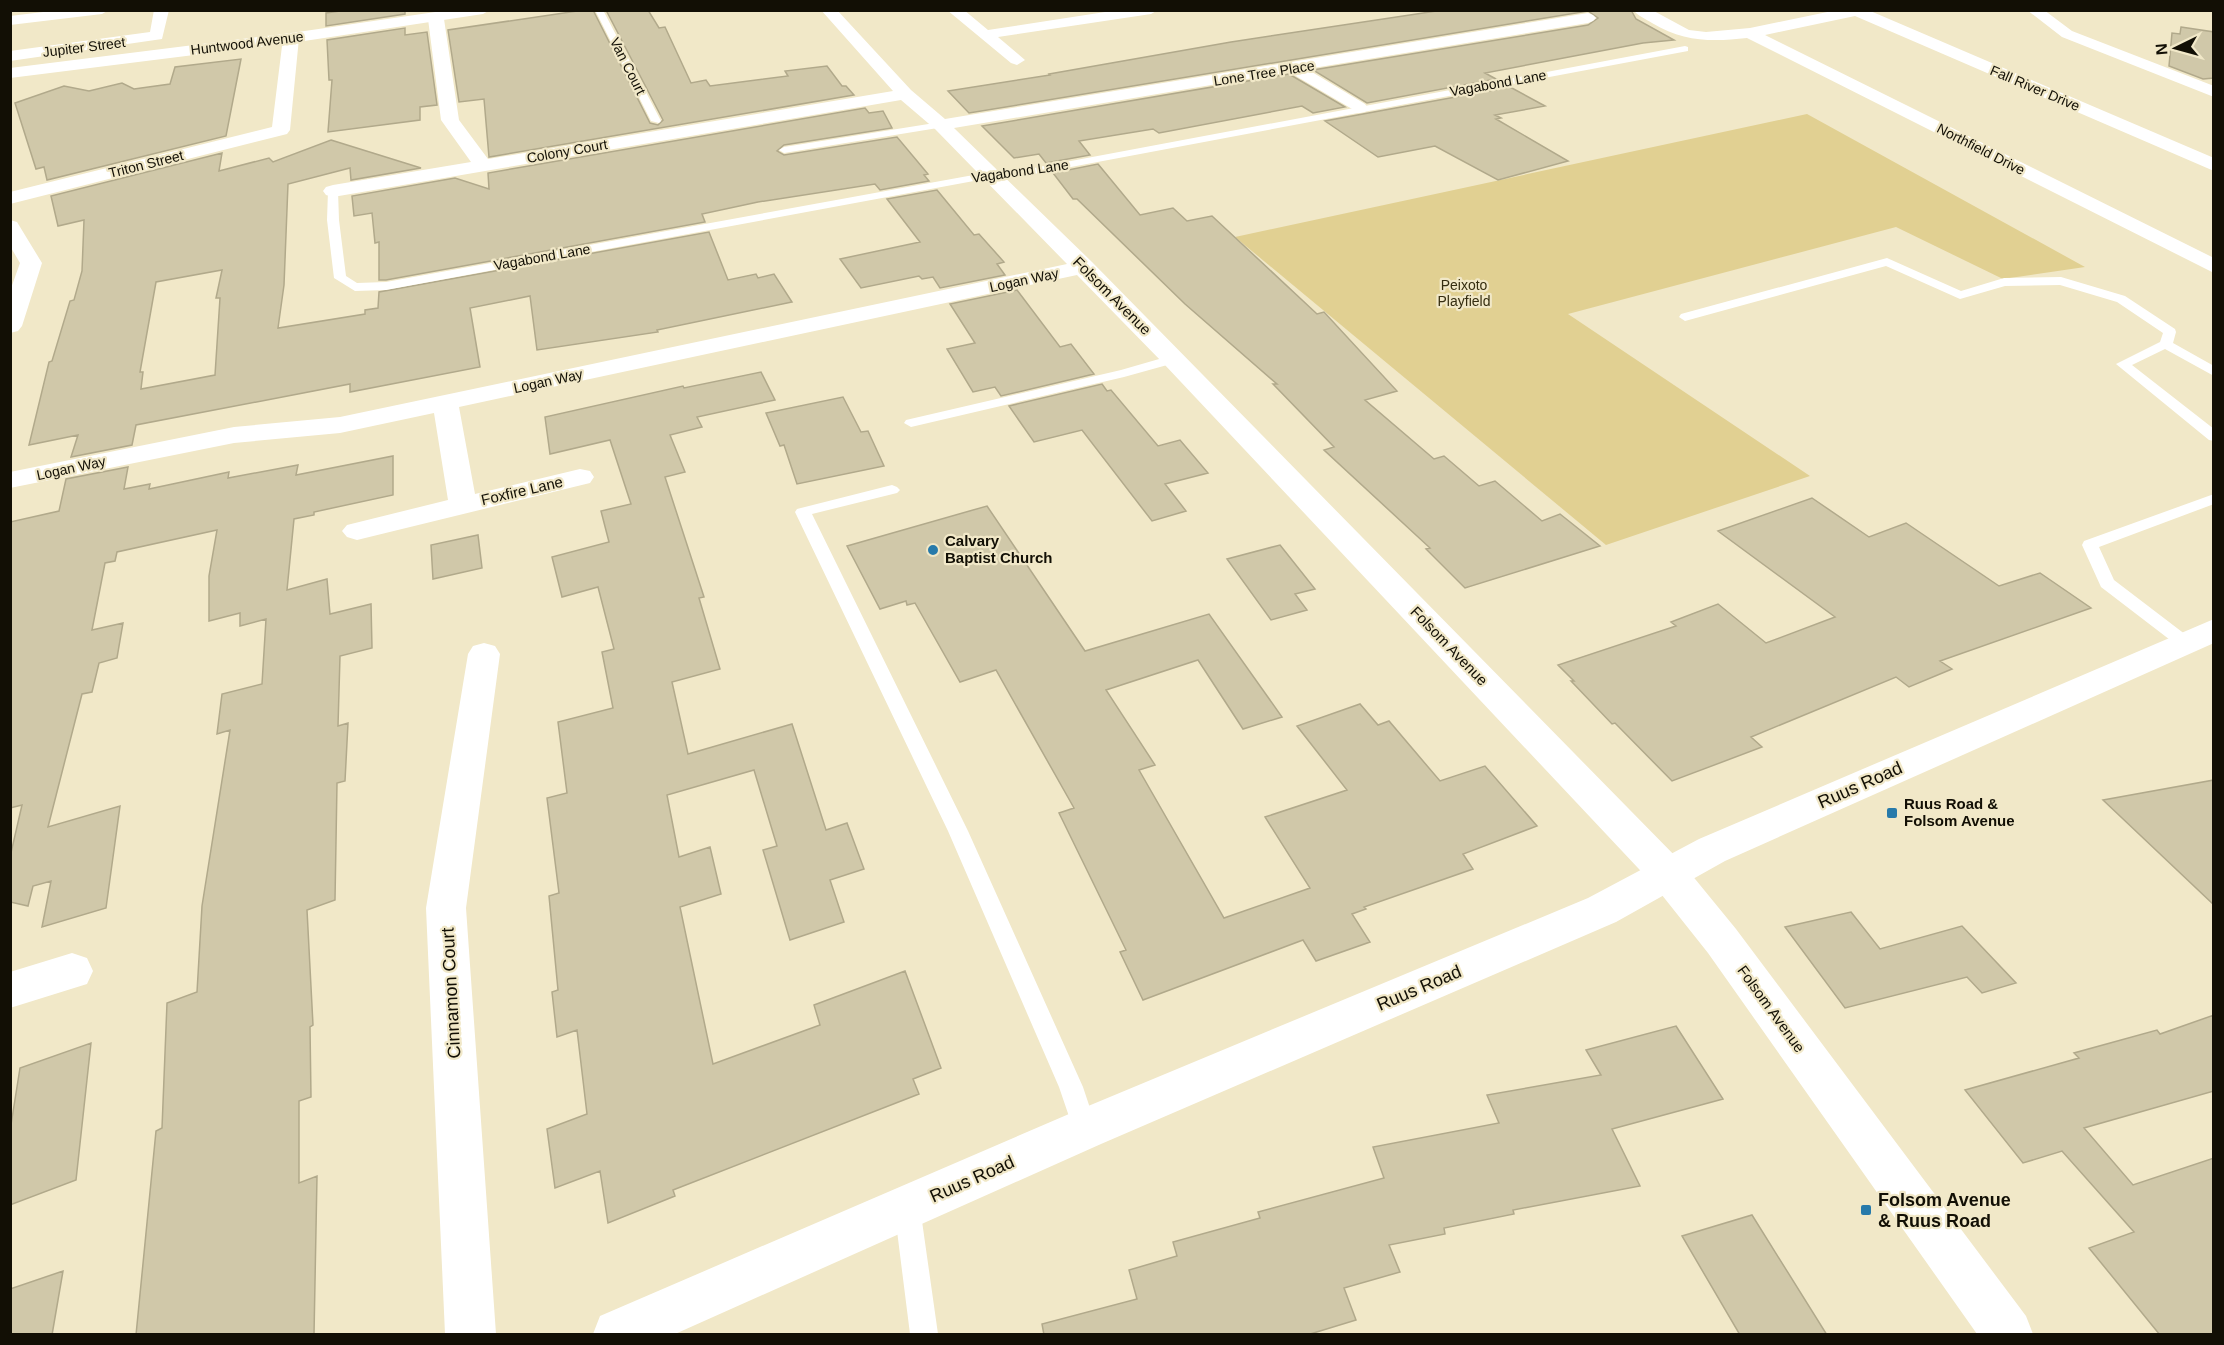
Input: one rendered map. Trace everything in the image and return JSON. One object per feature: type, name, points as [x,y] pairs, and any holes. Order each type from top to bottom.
[{"type":"street","points":[[10,21],[102,10]]},
{"type":"street","name":"Jupiter Street","points":[[10,56],[158,36],[162,10]]},
{"type":"street","name":"Huntwood Avenue","points":[[10,73],[436,19],[483,10]]},
{"type":"street","name":"Folsom Avenue","points":[[828,10],[905,94],[940,125],[1084,267],[1668,874],[1729,950],[2008,1335]]},
{"type":"street","points":[[954,10],[1017,60]]},
{"type":"street","points":[[984,35],[1151,10]]},
{"type":"street","points":[[1640,10],[1687,34],[1702,37],[1748,32],[1858,11]]},
{"type":"street","points":[[2034,10],[2067,34],[2214,92]]},
{"type":"street","name":"Fall River Drive","points":[[1858,11],[2214,165]]},
{"type":"street","name":"Lone Tree Place","points":[[940,125],[1588,18]]},
{"type":"street","points":[[436,19],[450,120],[483,165]]},
{"type":"street","name":"Northfield Drive","points":[[1748,32],[2214,267]]},
{"type":"street","name":"Triton Street","points":[[10,198],[281,130],[291,38]]},
{"type":"street","points":[[1293,68],[1359,108]]},
{"type":"street","name":"Colony Court","points":[[333,191],[905,94]]},
{"type":"street","points":[[10,226],[31,263],[10,326]]},
{"type":"street","name":"Logan Way","points":[[10,480],[234,435],[340,425],[1084,267]]},
{"type":"street","name":"Foxfire Lane","points":[[445,403],[463,505]]},
{"type":"street","name":"Foxfire Lane","points":[[357,531],[580,477]]},
{"type":"street","name":"Ruus Road","points":[[618,1335],[1085,1129],[1602,910],[1712,850],[2199,636]]},
{"type":"street","name":"Cinnamon Court","points":[[470,1335],[446,908],[484,654]]},
{"type":"street","points":[[10,990],[72,970]]},
{"type":"lane","name":"Van Court","points":[[599,10],[656,121]]},
{"type":"lane","name":"Vagabond Lane","points":[[355,287],[386,286],[990,175],[1023,173],[1359,108],[1684,49]]},
{"type":"lane","points":[[784,150],[940,125]]},
{"type":"lane","name":"Colony Court","points":[[333,191],[333,220],[340,278],[355,287]]},
{"type":"lane","points":[[1685,317],[1887,262],[1960,296],[2004,282],[2061,281],[2121,299],[2170,332],[2166,344],[2123,364],[2214,437]]},
{"type":"lane","points":[[2166,344],[2214,372]]},
{"type":"lane","points":[[911,423],[1124,373],[1173,359]]},
{"type":"lane","points":[[892,490],[803,512],[958,831],[1071,1087],[1085,1129]]},
{"type":"lane","points":[[2199,636],[2107,583],[2090,545],[2214,498]]},
{"type":"lane","points":[[907,1208],[924,1335]]},
{"type":"green space","name":"Peixoto Playfield","points":[[1807,114],[2085,267],[2003,279],[1896,227],[1568,314],[1810,476],[1606,545],[1235,237]]},
{"type":"building","points":[[347,10],[405,10],[405,14],[326,26],[326,13]]},
{"type":"building","points":[[593,10],[650,123],[658,125],[663,120],[606,10],[648,10],[659,28],[665,27],[691,83],[706,80],[710,86],[788,76],[785,71],[827,66],[842,86],[846,86],[854,95],[489,157],[484,99],[459,102],[448,30]]},
{"type":"building","points":[[1443,10],[1631,10],[1636,19],[1674,40],[1643,43],[1485,73],[1496,79],[1367,103],[1313,70],[1588,25],[1598,18],[1588,11],[969,113],[948,91],[1231,42]]},
{"type":"building","points":[[2181,27],[2214,32],[2214,78],[2203,79],[2169,66],[2172,33],[2180,34]]},
{"type":"building","points":[[405,28],[405,35],[427,32],[437,105],[420,107],[420,120],[328,132],[332,80],[329,80],[327,40]]},
{"type":"building","points":[[241,59],[226,136],[47,180],[44,167],[36,169],[15,103],[64,86],[89,91],[122,83],[134,89],[170,84],[175,67]]},
{"type":"building","points":[[1289,74],[1345,107],[1313,113],[1302,106],[1159,133],[1153,129],[1079,141],[1090,155],[1046,163],[1039,154],[1014,158],[982,126]]},
{"type":"building","points":[[1510,87],[1545,106],[1495,115],[1501,118],[1496,119],[1568,161],[1498,180],[1435,146],[1378,157],[1325,121]]},
{"type":"building","points":[[865,108],[869,113],[883,111],[892,128],[784,145],[777,151],[784,155],[897,137],[928,174],[924,175],[929,181],[880,190],[875,184],[758,202],[702,214],[705,222],[386,280],[379,280],[379,242],[375,243],[372,213],[354,216],[352,196],[455,178],[489,189],[488,173]]},
{"type":"building","points":[[331,140],[421,168],[351,180],[350,168],[288,184],[284,285],[278,328],[365,314],[365,310],[378,308],[379,292],[709,232],[728,280],[756,274],[758,278],[774,274],[792,302],[657,330],[658,332],[537,350],[530,296],[470,308],[480,367],[350,392],[350,384],[136,425],[132,445],[71,457],[78,435],[29,445],[49,362],[52,361],[70,301],[74,300],[82,271],[84,220],[58,226],[51,196],[222,153],[219,171],[269,158],[273,162]],"holes":[[[222,270],[216,298],[220,298],[215,375],[141,389],[143,372],[140,372],[156,282]]]},
{"type":"building","points":[[1098,164],[1140,215],[1173,208],[1187,221],[1212,216],[1317,314],[1324,312],[1397,391],[1365,400],[1434,459],[1444,456],[1479,486],[1495,481],[1542,521],[1560,514],[1600,546],[1465,588],[1426,549],[1430,548],[1324,450],[1334,447],[1273,384],[1277,384],[1185,304],[1077,199],[1073,199],[1053,173]]},
{"type":"building","points":[[937,190],[974,235],[979,234],[1004,262],[997,264],[1005,275],[940,288],[933,277],[922,279],[919,276],[861,288],[840,259],[920,242],[887,199]]},
{"type":"building","points":[[1017,290],[1060,347],[1071,344],[1094,374],[1001,396],[995,387],[973,392],[947,349],[975,343],[950,304]]},
{"type":"building","points":[[761,372],[775,400],[697,417],[702,427],[670,435],[685,472],[665,477],[704,597],[699,598],[720,669],[672,682],[688,754],[792,724],[826,830],[847,823],[864,869],[830,880],[844,922],[790,940],[763,850],[777,846],[754,770],[667,795],[679,857],[710,847],[721,894],[680,907],[713,1064],[820,1025],[814,1005],[905,971],[941,1068],[913,1079],[919,1094],[673,1190],[675,1196],[608,1223],[600,1171],[555,1188],[547,1129],[587,1114],[577,1030],[557,1037],[552,992],[558,990],[549,896],[559,893],[547,798],[567,793],[558,722],[613,708],[602,652],[614,649],[598,587],[562,597],[552,557],[609,542],[601,511],[631,504],[610,440],[550,454],[545,417],[683,386],[684,388]]},
{"type":"building","points":[[1102,384],[1107,391],[1111,390],[1158,446],[1180,440],[1208,473],[1165,484],[1186,511],[1152,521],[1082,430],[1034,442],[1009,406]]},
{"type":"building","points":[[843,397],[861,432],[868,431],[884,466],[797,484],[784,445],[780,446],[766,413]]},
{"type":"building","points":[[393,456],[393,495],[314,512],[314,515],[294,519],[287,590],[327,579],[330,614],[371,604],[372,648],[340,656],[338,726],[348,723],[345,781],[337,783],[335,900],[307,910],[313,1025],[310,1027],[311,1097],[299,1101],[299,1183],[317,1176],[314,1335],[136,1335],[156,1131],[162,1128],[167,1003],[197,992],[202,906],[230,730],[217,734],[222,694],[262,684],[266,619],[240,626],[240,613],[209,621],[209,576],[217,530],[117,552],[115,561],[105,563],[92,630],[123,623],[117,658],[99,663],[92,692],[82,694],[48,827],[120,806],[106,908],[42,927],[51,881],[33,886],[28,906],[10,902],[10,857],[22,805],[10,808],[10,522],[59,511],[66,479],[128,467],[124,489],[150,484],[149,489],[229,472],[228,478],[298,465],[296,475]]},
{"type":"building","points":[[1812,498],[1869,537],[1906,523],[1999,586],[2040,573],[2091,608],[1940,661],[1952,669],[1909,687],[1896,677],[1751,737],[1762,747],[1672,781],[1615,723],[1612,724],[1558,665],[1676,626],[1671,622],[1718,604],[1766,643],[1835,617],[1718,531]]},
{"type":"building","points":[[987,506],[1085,651],[1209,614],[1282,717],[1243,729],[1198,660],[1106,690],[1155,765],[1139,770],[1224,918],[1310,888],[1265,817],[1347,790],[1297,726],[1360,704],[1378,725],[1389,721],[1440,781],[1485,766],[1537,826],[1463,854],[1473,869],[1364,907],[1366,909],[1352,914],[1370,942],[1316,961],[1303,940],[1143,1000],[1120,952],[1126,950],[1059,813],[1074,808],[996,670],[960,682],[915,603],[907,605],[906,601],[880,609],[847,546]]},
{"type":"building","points":[[478,535],[482,568],[433,579],[431,545]]},
{"type":"building","points":[[1280,545],[1315,589],[1295,594],[1307,610],[1271,620],[1227,559]]},
{"type":"building","points":[[2214,780],[2214,905],[2103,800]]},
{"type":"building","points":[[1851,912],[1880,949],[1962,926],[2016,983],[1982,993],[1967,977],[1845,1008],[1785,927]]},
{"type":"building","points":[[2214,1015],[2214,1091],[2084,1128],[2133,1185],[2214,1158],[2214,1335],[2160,1335],[2089,1248],[2134,1232],[2062,1151],[2023,1163],[1965,1090],[2079,1058],[2074,1053],[2157,1030],[2160,1034]]},
{"type":"building","points":[[1676,1026],[1723,1099],[1612,1129],[1640,1186],[1513,1210],[1514,1214],[1444,1228],[1445,1234],[1389,1245],[1400,1272],[1344,1288],[1356,1320],[1307,1335],[1044,1335],[1042,1324],[1137,1299],[1129,1270],[1177,1256],[1173,1242],[1260,1218],[1258,1212],[1384,1178],[1373,1147],[1499,1123],[1487,1095],[1601,1075],[1586,1050]]},
{"type":"building","points":[[91,1043],[76,1180],[10,1205],[10,1131],[20,1068]]},
{"type":"building","points":[[1752,1215],[1827,1335],[1740,1335],[1682,1236]]},
{"type":"building","points":[[63,1271],[52,1335],[10,1335],[10,1289]]},
{"type":"place","name":"Calvary Baptist Church","points":[[933,550]]},
{"type":"place","name":"Ruus Road & Folsom Avenue","points":[[1892,813]]},
{"type":"place","name":"Folsom Avenue & Ruus Road","points":[[1866,1210]]}]
